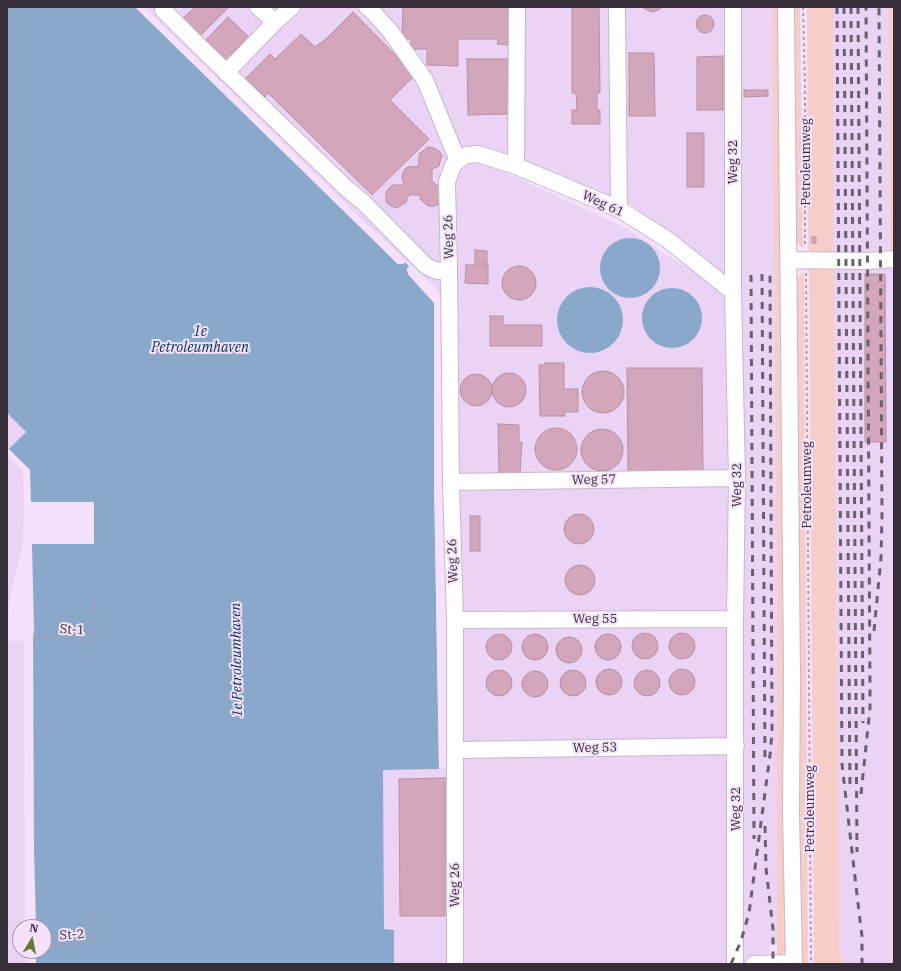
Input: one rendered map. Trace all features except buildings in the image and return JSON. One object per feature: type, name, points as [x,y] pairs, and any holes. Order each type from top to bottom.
[{"type":"street","points":[[163,7],[163,10],[226,73],[346,188],[363,202],[426,266],[437,271],[450,270]]},
{"type":"street","points":[[258,7],[275,22]]},
{"type":"street","points":[[226,73],[275,22],[292,7]]},
{"type":"street","points":[[516,166],[517,7]]},
{"type":"street","points":[[617,7],[619,210]]},
{"type":"street","name":"Weg 32","points":[[733,7],[733,292],[738,478],[735,619],[735,964]]},
{"type":"street","name":"Petroleumweg","points":[[786,7],[792,668],[791,812],[794,964]]},
{"type":"street","points":[[370,8],[390,31],[425,80],[458,161]]},
{"type":"street","name":"Weg 61","points":[[458,161],[466,155],[478,154],[516,166],[619,210],[668,240],[733,292]]},
{"type":"street","name":"Weg 26","points":[[455,964],[455,620],[451,482],[450,270],[447,182],[452,165],[458,161]]},
{"type":"street","points":[[789,260],[867,261],[892,259]]},
{"type":"street","name":"Weg 57","points":[[451,482],[738,478]]},
{"type":"street","name":"Weg 55","points":[[455,620],[735,619]]},
{"type":"street","name":"Weg 53","points":[[455,750],[736,746]]},
{"type":"street","points":[[754,964],[794,964]]},
{"type":"path","name":"Petroleumweg","points":[[803,7],[806,185],[805,261],[811,964]]},
{"type":"path","name":"St-1","points":[[33,637],[94,640],[96,599]]},
{"type":"path","name":"St-2","points":[[52,945],[95,942],[94,912]]},
{"type":"shaded area","points":[[144,7],[772,7],[777,641],[777,944],[769,944],[769,964],[394,964],[394,930],[384,930],[383,770],[446,768],[446,593],[457,319],[455,287],[458,275],[453,179],[471,163],[489,165],[628,229],[682,265],[714,266],[630,204],[477,145],[440,170],[441,297],[436,288],[361,219]]},
{"type":"shaded area","points":[[772,7],[781,7],[787,949],[782,954],[777,956],[777,641]]},
{"type":"shaded area","points":[[793,7],[800,7],[803,248],[795,241]]},
{"type":"shaded area","points":[[807,7],[833,7],[833,256],[816,254],[808,249]]},
{"type":"shaded area","points":[[833,7],[888,7],[890,268],[894,268],[894,964],[843,964],[839,945],[833,256]]},
{"type":"shaded area","points":[[888,7],[894,7],[894,252],[890,254]]},
{"type":"shaded area","points":[[834,267],[839,945],[843,964],[814,964],[809,269]]},
{"type":"shaded area","points":[[804,272],[808,964],[800,964],[796,280],[797,277]]},
{"type":"shaded area","points":[[7,413],[26,432],[7,452]]},
{"type":"shaded area","points":[[7,455],[23,471],[24,502],[23,544],[10,596],[7,626]]},
{"type":"shaded area","points":[[7,640],[24,641],[25,919],[12,919],[12,959],[26,959],[26,964],[7,964]]},
{"type":"water","name":"1e Petroleumhaven","points":[[7,7],[135,7],[398,264],[403,264],[405,262],[409,266],[407,269],[408,274],[434,303],[434,478],[439,769],[383,770],[384,929],[394,930],[394,964],[36,964],[36,959],[52,959],[52,919],[36,919],[32,544],[94,544],[94,502],[31,502],[30,470],[9,449],[26,432],[7,413]]},
{"type":"water","points":[[630,238],[646,243],[651,247],[655,252],[660,268],[655,284],[651,289],[646,293],[630,298],[614,293],[609,289],[605,284],[600,268],[605,252],[609,247],[614,243]]},
{"type":"water","points":[[590,287],[602,290],[613,297],[620,308],[623,320],[620,332],[613,343],[602,350],[590,353],[578,350],[567,343],[560,332],[557,320],[560,308],[567,297],[578,290]]},
{"type":"water","points":[[666,288],[678,288],[689,293],[697,301],[702,312],[700,330],[689,343],[678,348],[666,348],[655,343],[647,335],[642,324],[642,312],[647,301],[655,293]]},
{"type":"pier","points":[[135,7],[138,7],[399,262],[405,260],[411,265],[409,269],[410,273],[436,302],[436,478],[441,769],[439,769],[434,478],[434,303],[408,274],[407,269],[409,266],[405,262],[403,264],[398,264]]},
{"type":"railway","points":[[837,7],[842,764],[862,936],[862,964]]},
{"type":"railway","points":[[844,7],[850,791]]},
{"type":"railway","points":[[851,7],[857,852]]},
{"type":"railway","points":[[858,7],[863,723]]},
{"type":"railway","points":[[861,794],[870,708],[866,7]]},
{"type":"railway","points":[[874,631],[881,558],[882,516],[879,7]]},
{"type":"railway","points":[[762,274],[765,760]]},
{"type":"railway","points":[[731,964],[741,941],[749,913],[772,733],[770,274]]},
{"type":"railway","points":[[751,275],[754,839]]},
{"type":"railway","points":[[765,826],[766,868],[773,929],[773,964]]}]
